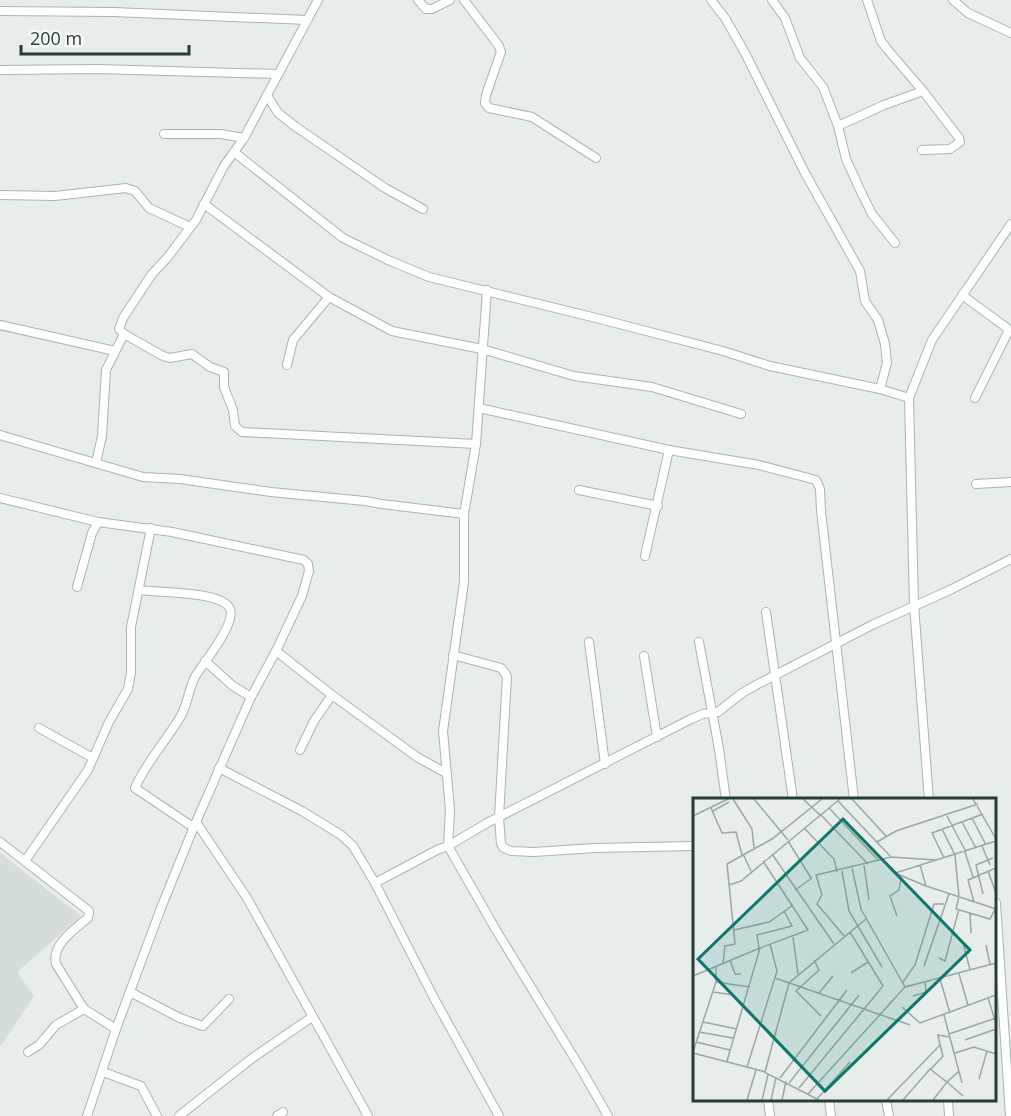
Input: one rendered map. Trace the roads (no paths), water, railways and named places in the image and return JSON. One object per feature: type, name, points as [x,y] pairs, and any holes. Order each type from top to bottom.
[{"type":"street","points":[[318,0],[244,138],[190,227],[152,274],[123,318],[119,329],[163,356],[170,358],[192,354],[210,367],[224,372],[224,387],[233,410],[235,426],[242,432],[476,444]]},
{"type":"street","points":[[418,0],[426,9],[432,9],[450,0]]},
{"type":"street","points":[[464,0],[499,46],[501,52],[486,95],[485,103],[489,108],[532,117],[596,158]]},
{"type":"street","points":[[711,0],[746,53],[805,173],[860,272],[865,301],[878,320],[885,344],[886,363],[880,389]]},
{"type":"street","points":[[772,0],[785,18],[800,58],[822,87],[838,126],[846,159],[872,214],[895,243]]},
{"type":"street","points":[[867,0],[881,41],[924,91],[959,138],[960,142],[950,149],[922,150]]},
{"type":"street","points":[[953,0],[968,13],[1011,33]]},
{"type":"street","points":[[0,11],[114,12],[307,20]]},
{"type":"street","points":[[0,70],[98,69],[278,74]]},
{"type":"street","points":[[838,126],[884,105],[924,91]]},
{"type":"street","points":[[267,95],[278,113],[385,188],[423,209]]},
{"type":"street","points":[[164,134],[221,134],[244,138]]},
{"type":"street","points":[[234,152],[343,238],[429,277],[723,351],[770,366],[880,389],[909,398]]},
{"type":"street","points":[[0,195],[55,196],[126,188],[141,196],[149,208],[190,227]]},
{"type":"street","points":[[204,204],[329,297],[392,331],[482,349],[574,376],[652,387],[741,414]]},
{"type":"street","points":[[929,798],[914,605],[909,398],[932,340],[1010,226]]},
{"type":"street","points":[[487,290],[476,444],[464,514],[464,582],[442,731],[450,810],[448,846],[608,1116]]},
{"type":"street","points":[[962,295],[1007,328],[1008,332],[975,398]]},
{"type":"street","points":[[287,365],[293,340],[329,297]]},
{"type":"street","points":[[0,325],[115,351]]},
{"type":"street","points":[[96,463],[102,436],[106,370],[124,334]]},
{"type":"street","points":[[478,408],[669,450],[759,465],[816,480],[820,489],[854,798]]},
{"type":"street","points":[[0,435],[143,477],[180,479],[464,514]]},
{"type":"street","points":[[645,556],[669,450]]},
{"type":"street","points":[[976,484],[1011,482]]},
{"type":"street","points":[[579,490],[658,506]]},
{"type":"street","points":[[0,498],[98,522],[151,528],[304,560],[308,564],[309,571],[302,596],[251,697],[195,825],[116,1029],[87,1116]]},
{"type":"street","points":[[77,587],[92,533],[98,522]]},
{"type":"street","points":[[25,861],[88,770],[109,723],[128,689],[131,672],[131,627],[151,528]]},
{"type":"street","points":[[375,883],[499,817],[703,714],[718,712],[742,693],[914,605],[950,590],[1011,559]]},
{"type":"street","points":[[140,590],[158,593],[191,593],[224,602],[229,606],[231,613],[230,621],[195,678],[183,712],[135,788],[195,825],[247,898],[368,1116]]},
{"type":"street","points":[[766,612],[793,798]]},
{"type":"street","points":[[589,642],[604,764]]},
{"type":"street","points":[[699,642],[726,798]]},
{"type":"street","points":[[276,651],[332,695],[417,756],[446,773]]},
{"type":"street","points":[[453,655],[501,668],[507,676],[499,817],[501,844],[511,851],[534,852],[693,846]]},
{"type":"street","points":[[644,656],[657,737]]},
{"type":"street","points":[[206,662],[233,686],[251,697]]},
{"type":"street","points":[[300,750],[314,721],[332,695]]},
{"type":"street","points":[[39,728],[93,758]]},
{"type":"street","points":[[219,768],[302,811],[341,835],[352,846],[375,883],[435,1000],[499,1116]]},
{"type":"street","points":[[0,842],[89,911],[88,918],[56,950],[56,964],[84,1009],[116,1029]]},
{"type":"street","points":[[996,903],[1010,1116]]},
{"type":"street","points":[[130,992],[180,1018],[203,1026],[228,999]]},
{"type":"street","points":[[28,1052],[39,1045],[56,1025],[84,1009]]},
{"type":"street","points":[[179,1116],[251,1059],[312,1017]]},
{"type":"street","points":[[103,1072],[141,1086],[157,1116]]},
{"type":"street","points":[[768,1101],[770,1116]]},
{"type":"street","points":[[829,1101],[831,1116]]},
{"type":"street","points":[[886,1101],[889,1116]]},
{"type":"street","points":[[948,1101],[949,1116]]}]
